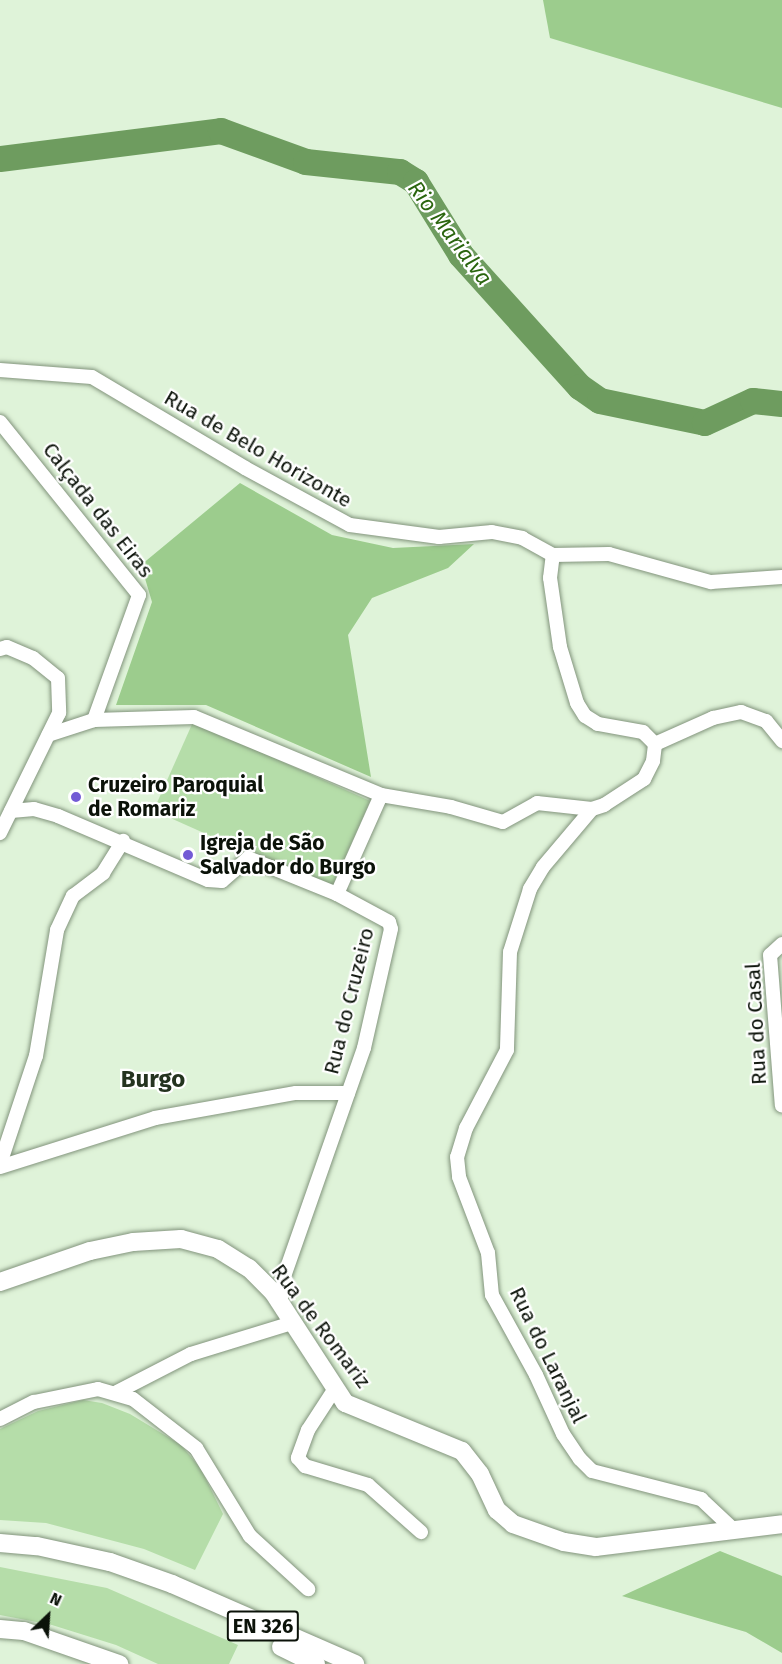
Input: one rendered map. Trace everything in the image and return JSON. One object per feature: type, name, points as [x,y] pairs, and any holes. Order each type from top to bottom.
[{"type":"main road","name":"Rua de Romariz","points":[[0,1282],[90,1251],[133,1242],[181,1239],[218,1249],[249,1268],[280,1303],[334,1390],[345,1403],[363,1413],[462,1451],[480,1474],[497,1510],[513,1524],[536,1534],[596,1547],[782,1524]]},
{"type":"main road","name":"EN 326","points":[[0,1543],[37,1546],[110,1562],[172,1584],[355,1664]]},
{"type":"main road","points":[[172,1584],[316,1664]]},
{"type":"main road","points":[[0,1629],[24,1631],[119,1664]]},
{"type":"street","name":"Rua de Belo Horizonte","points":[[0,370],[92,377],[244,468],[350,525],[439,537],[492,532],[522,538],[553,555],[609,554],[711,582],[782,577]]},
{"type":"street","name":"Calçada das Eiras","points":[[0,422],[139,595],[94,720]]},
{"type":"street","points":[[553,555],[550,578],[560,647],[577,703],[585,716],[598,724],[643,732],[655,744]]},
{"type":"street","points":[[0,649],[7,647],[33,658],[58,678],[59,712],[0,833]]},
{"type":"street","points":[[655,744],[713,718],[741,712],[766,721],[782,741]]},
{"type":"street","points":[[48,735],[94,720],[194,717],[381,795],[442,805],[503,822],[537,803],[592,809],[604,805],[644,779],[653,761],[655,744]]},
{"type":"street","points":[[337,894],[381,795]]},
{"type":"street","points":[[0,1166],[36,1056],[57,930],[73,896],[103,873],[123,841],[50,813],[34,809],[11,811]]},
{"type":"street","name":"Rua do Laranjal","points":[[592,809],[543,867],[530,889],[510,952],[507,1050],[466,1128],[457,1157],[459,1177],[488,1253],[492,1295],[536,1375],[562,1434],[580,1459],[592,1471],[701,1499],[734,1530]]},
{"type":"street","name":"Rua do Cruzeiro","points":[[123,841],[208,880],[222,881],[248,858],[337,894],[389,922],[391,929],[364,1048],[285,1273],[280,1303]]},
{"type":"street","name":"Rua do Casal","points":[[782,944],[770,955],[782,1106]]},
{"type":"street","points":[[0,1166],[155,1118],[296,1093],[348,1093]]},
{"type":"street","points":[[117,1392],[191,1353],[292,1323]]},
{"type":"street","points":[[0,1419],[34,1402],[98,1389],[117,1392],[133,1399],[196,1448],[250,1536],[308,1589]]},
{"type":"street","points":[[334,1390],[304,1437],[298,1458],[305,1466],[368,1485],[421,1532]]},
{"type":"green space","points":[[543,0],[782,0],[782,108],[550,38]]},
{"type":"green space","points":[[240,483],[332,535],[393,548],[474,544],[448,568],[372,598],[348,635],[371,777],[206,705],[116,705],[152,602],[141,565]]},
{"type":"green space","points":[[193,722],[370,801],[331,890],[154,811]]},
{"type":"green space","points":[[83,1400],[102,1403],[130,1414],[181,1445],[201,1469],[223,1514],[195,1570],[144,1549],[46,1523],[0,1520],[0,1429],[38,1411]]},
{"type":"green space","points":[[720,1551],[782,1576],[782,1653],[746,1632],[622,1596]]},
{"type":"green space","points":[[0,1567],[107,1588],[238,1645],[229,1664],[158,1664],[116,1645],[52,1625],[0,1615]]},
{"type":"waterway","name":"Rio Marialva","points":[[0,159],[221,131],[306,162],[400,172],[416,182],[461,255],[580,387],[600,401],[705,423],[753,401],[782,404]]},
{"type":"place","name":"Cruzeiro Paroquial de Romariz","points":[[76,797]]},
{"type":"place","name":"Igreja de São Salvador do Burgo","points":[[188,855]]},
{"type":"district","name":"Burgo","points":[[153,1080]]}]
